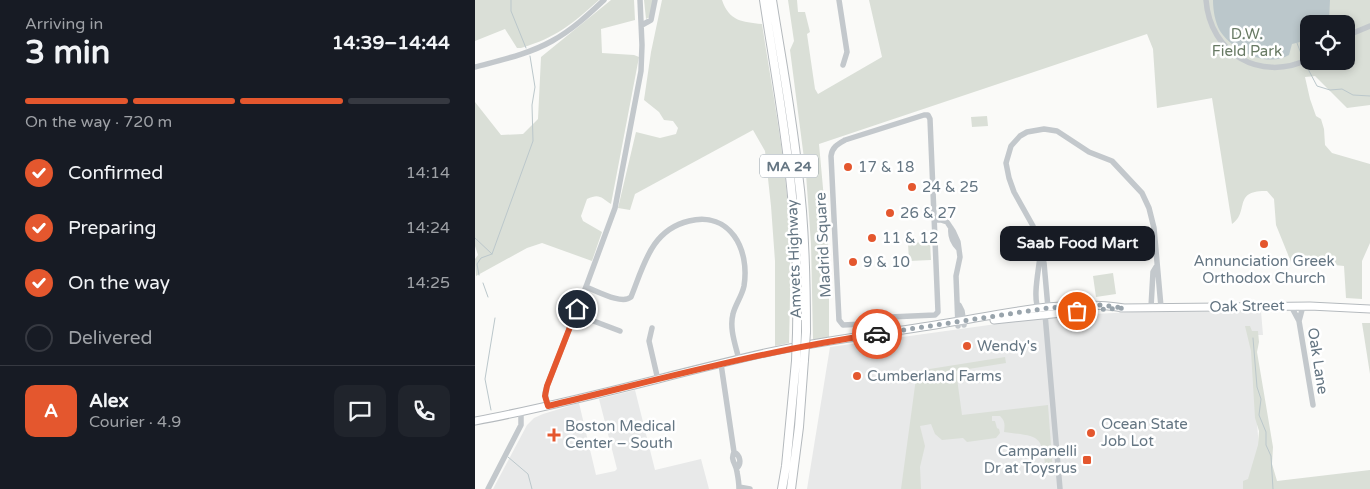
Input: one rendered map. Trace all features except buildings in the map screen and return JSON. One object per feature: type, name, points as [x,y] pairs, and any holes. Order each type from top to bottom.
[{"type":"highway","name":"Amvets Highway","points":[[764,0],[793,197],[797,277],[796,361],[782,489]]},
{"type":"highway","name":"Amvets Highway","points":[[772,0],[799,174],[805,262],[804,360],[799,427],[791,489]]},
{"type":"main road","name":"Oak Street","points":[[961,323],[1101,305],[1124,308],[1303,306],[1370,309]]},
{"type":"main road","name":"Oak Street","points":[[475,422],[658,380],[773,351],[864,340],[1037,309],[1047,311]]},
{"type":"street","points":[[475,67],[548,43],[575,26],[604,0]]},
{"type":"street","points":[[548,406],[546,389],[615,208],[639,84],[642,58],[640,0]]},
{"type":"street","points":[[642,25],[651,20],[655,0]]},
{"type":"street","points":[[839,0],[847,52],[843,66]]},
{"type":"street","points":[[1206,0],[1209,18],[1215,33],[1227,49],[1242,60],[1260,66],[1276,67],[1300,62]]},
{"type":"street","points":[[1355,32],[1370,26]]},
{"type":"street","name":"Madrid Square","points":[[924,114],[928,115],[930,119],[935,220],[937,314],[890,317],[886,322],[881,323],[841,324],[839,320],[831,156],[835,147],[845,140],[924,114]]},
{"type":"street","points":[[1059,489],[1044,263],[1033,226],[1014,192],[1006,163],[1011,146],[1020,136],[1035,130],[1050,129],[1059,132],[1089,152],[1112,161],[1140,190],[1147,202],[1154,228],[1161,307]]},
{"type":"street","points":[[586,287],[621,300],[628,299],[652,247],[662,235],[676,226],[691,221],[711,220],[723,224],[737,240],[742,251],[745,268],[744,287],[733,314],[732,325],[739,360]]},
{"type":"street","points":[[935,220],[944,221],[955,234],[959,256],[956,276],[958,304],[962,311],[961,323]]},
{"type":"street","points":[[1037,309],[1041,254]]},
{"type":"street","points":[[1151,307],[1153,272],[1156,267]]},
{"type":"street","name":"Oak Lane","points":[[1291,306],[1299,321]]},
{"type":"street","name":"Oak Lane","points":[[1303,306],[1299,321],[1313,405]]},
{"type":"street","points":[[575,314],[620,331]]},
{"type":"street","points":[[652,328],[649,341],[658,380]]},
{"type":"street","points":[[721,364],[734,452],[733,463],[737,468],[739,488],[750,489]]},
{"type":"street","points":[[488,489],[521,425],[521,412]]},
{"type":"shaded area","points":[[1213,0],[1330,0],[1329,15],[1300,15],[1300,42],[1292,44],[1289,55],[1271,60],[1251,55],[1233,45],[1220,31],[1214,12]]},
{"type":"shaded area","points":[[1261,311],[1263,335],[1258,335],[1258,331],[1252,351],[1259,450],[1245,489],[807,489],[830,347],[1055,316],[1133,312]]},
{"type":"shaded area","name":"Boston Medical Center – South","points":[[635,390],[655,470],[701,459],[709,489],[493,489],[527,425],[534,418],[579,403],[596,475],[615,471],[617,469],[599,399]]},
{"type":"green space","points":[[475,0],[599,0],[572,23],[554,35],[534,44],[517,48],[505,29],[475,41]]},
{"type":"green space","points":[[611,0],[634,0],[635,20],[601,29],[602,53],[639,57],[611,204],[600,197],[591,197],[587,199],[581,216],[583,221],[602,232],[592,261],[542,243],[527,248],[476,276],[475,259],[478,255],[475,246],[475,102],[501,135],[523,134],[538,119],[541,57]]},
{"type":"green space","points":[[644,0],[653,0],[650,17],[646,19]]},
{"type":"green space","points":[[662,0],[722,0],[728,12],[737,19],[762,24],[785,172],[790,252],[789,343],[775,346],[775,261],[771,206],[765,151],[753,130],[635,194],[630,210],[618,208],[636,132],[660,138],[676,134],[678,128],[673,121],[664,120],[659,112],[644,100],[651,52]]},
{"type":"green space","name":"D.W. Field Park","points":[[788,0],[797,0],[798,12],[805,12],[810,32],[807,34],[815,89],[818,94],[882,57],[869,0],[1370,0],[1370,105],[1347,108],[1315,76],[1305,77],[1316,116],[1321,119],[1324,129],[1325,145],[1332,153],[1370,164],[1370,243],[1362,261],[1362,299],[1346,298],[1344,266],[1324,264],[1313,260],[1291,262],[1276,225],[1274,199],[1267,191],[1249,194],[1245,198],[1240,214],[1232,224],[1212,98],[1157,108],[1153,49],[1147,34],[819,144],[829,254],[829,339],[813,339],[811,244],[806,174],[790,50],[794,41]]},
{"type":"green space","points":[[987,116],[988,126],[972,127],[971,117]]},
{"type":"green space","points":[[930,242],[931,260],[909,261],[908,243]]},
{"type":"green space","points":[[1113,273],[1116,294],[1096,297],[1093,276]]},
{"type":"green space","points":[[1362,323],[1370,323],[1370,374]]},
{"type":"green space","points":[[1245,326],[1250,326],[1252,331],[1258,331],[1259,342],[1257,352],[1273,447],[1272,464],[1277,481],[1370,470],[1370,489],[1243,489],[1243,481],[1248,479],[1258,445],[1259,431],[1255,418],[1251,351]]},
{"type":"green space","points":[[1005,357],[1006,363],[956,371],[962,415],[1048,405],[1053,472],[1046,472],[1043,450],[1037,439],[1004,432],[1002,418],[1000,416],[992,416],[992,421],[995,421],[1000,433],[996,438],[967,442],[963,438],[942,440],[935,434],[931,424],[920,426],[925,446],[920,467],[921,489],[901,489],[917,371]]},
{"type":"waterway","points":[[511,0],[511,11],[526,48]]},
{"type":"waterway","points":[[1297,43],[1300,51]]},
{"type":"waterway","points":[[479,275],[477,264],[481,258],[492,254],[533,141],[532,105],[535,87],[530,56]]},
{"type":"waterway","points":[[1309,70],[1317,86],[1330,90],[1342,89],[1353,95],[1370,96]]},
{"type":"waterway","points":[[475,238],[492,254]]},
{"type":"waterway","points":[[483,283],[488,297]]},
{"type":"waterway","points":[[491,410],[485,379],[495,318]]},
{"type":"waterway","points":[[1253,338],[1257,387],[1261,399],[1259,415],[1266,432],[1266,445],[1271,456],[1273,489]]},
{"type":"waterway","points":[[508,457],[528,474],[532,489]]},
{"type":"way so far","points":[[877,334],[982,317],[1067,306],[1109,305],[1124,308],[1077,311]]},
{"type":"place","name":"17 & 18","points":[[848,167]]},
{"type":"place","name":"24 & 25","points":[[912,187]]},
{"type":"place","name":"26 & 27","points":[[890,213]]},
{"type":"place","name":"11 & 12","points":[[872,238]]},
{"type":"place","name":"Annunciation Greek Orthodox Church","points":[[1264,244]]},
{"type":"place","name":"9 & 10","points":[[853,262]]},
{"type":"place","name":"Saab Food Mart","points":[[1077,311]]},
{"type":"place","name":"Wendy's","points":[[967,346]]},
{"type":"place","name":"Cumberland Farms","points":[[857,376]]},
{"type":"place","name":"Ocean State Job Lot","points":[[1091,433]]},
{"type":"place","name":"Boston Medical Center – South","points":[[554,435]]},
{"type":"place","name":"Campanelli Dr at Toysrus","points":[[1087,460]]},
{"type":"route","points":[[577,309],[545,391],[548,406],[767,353],[877,334]]}]
